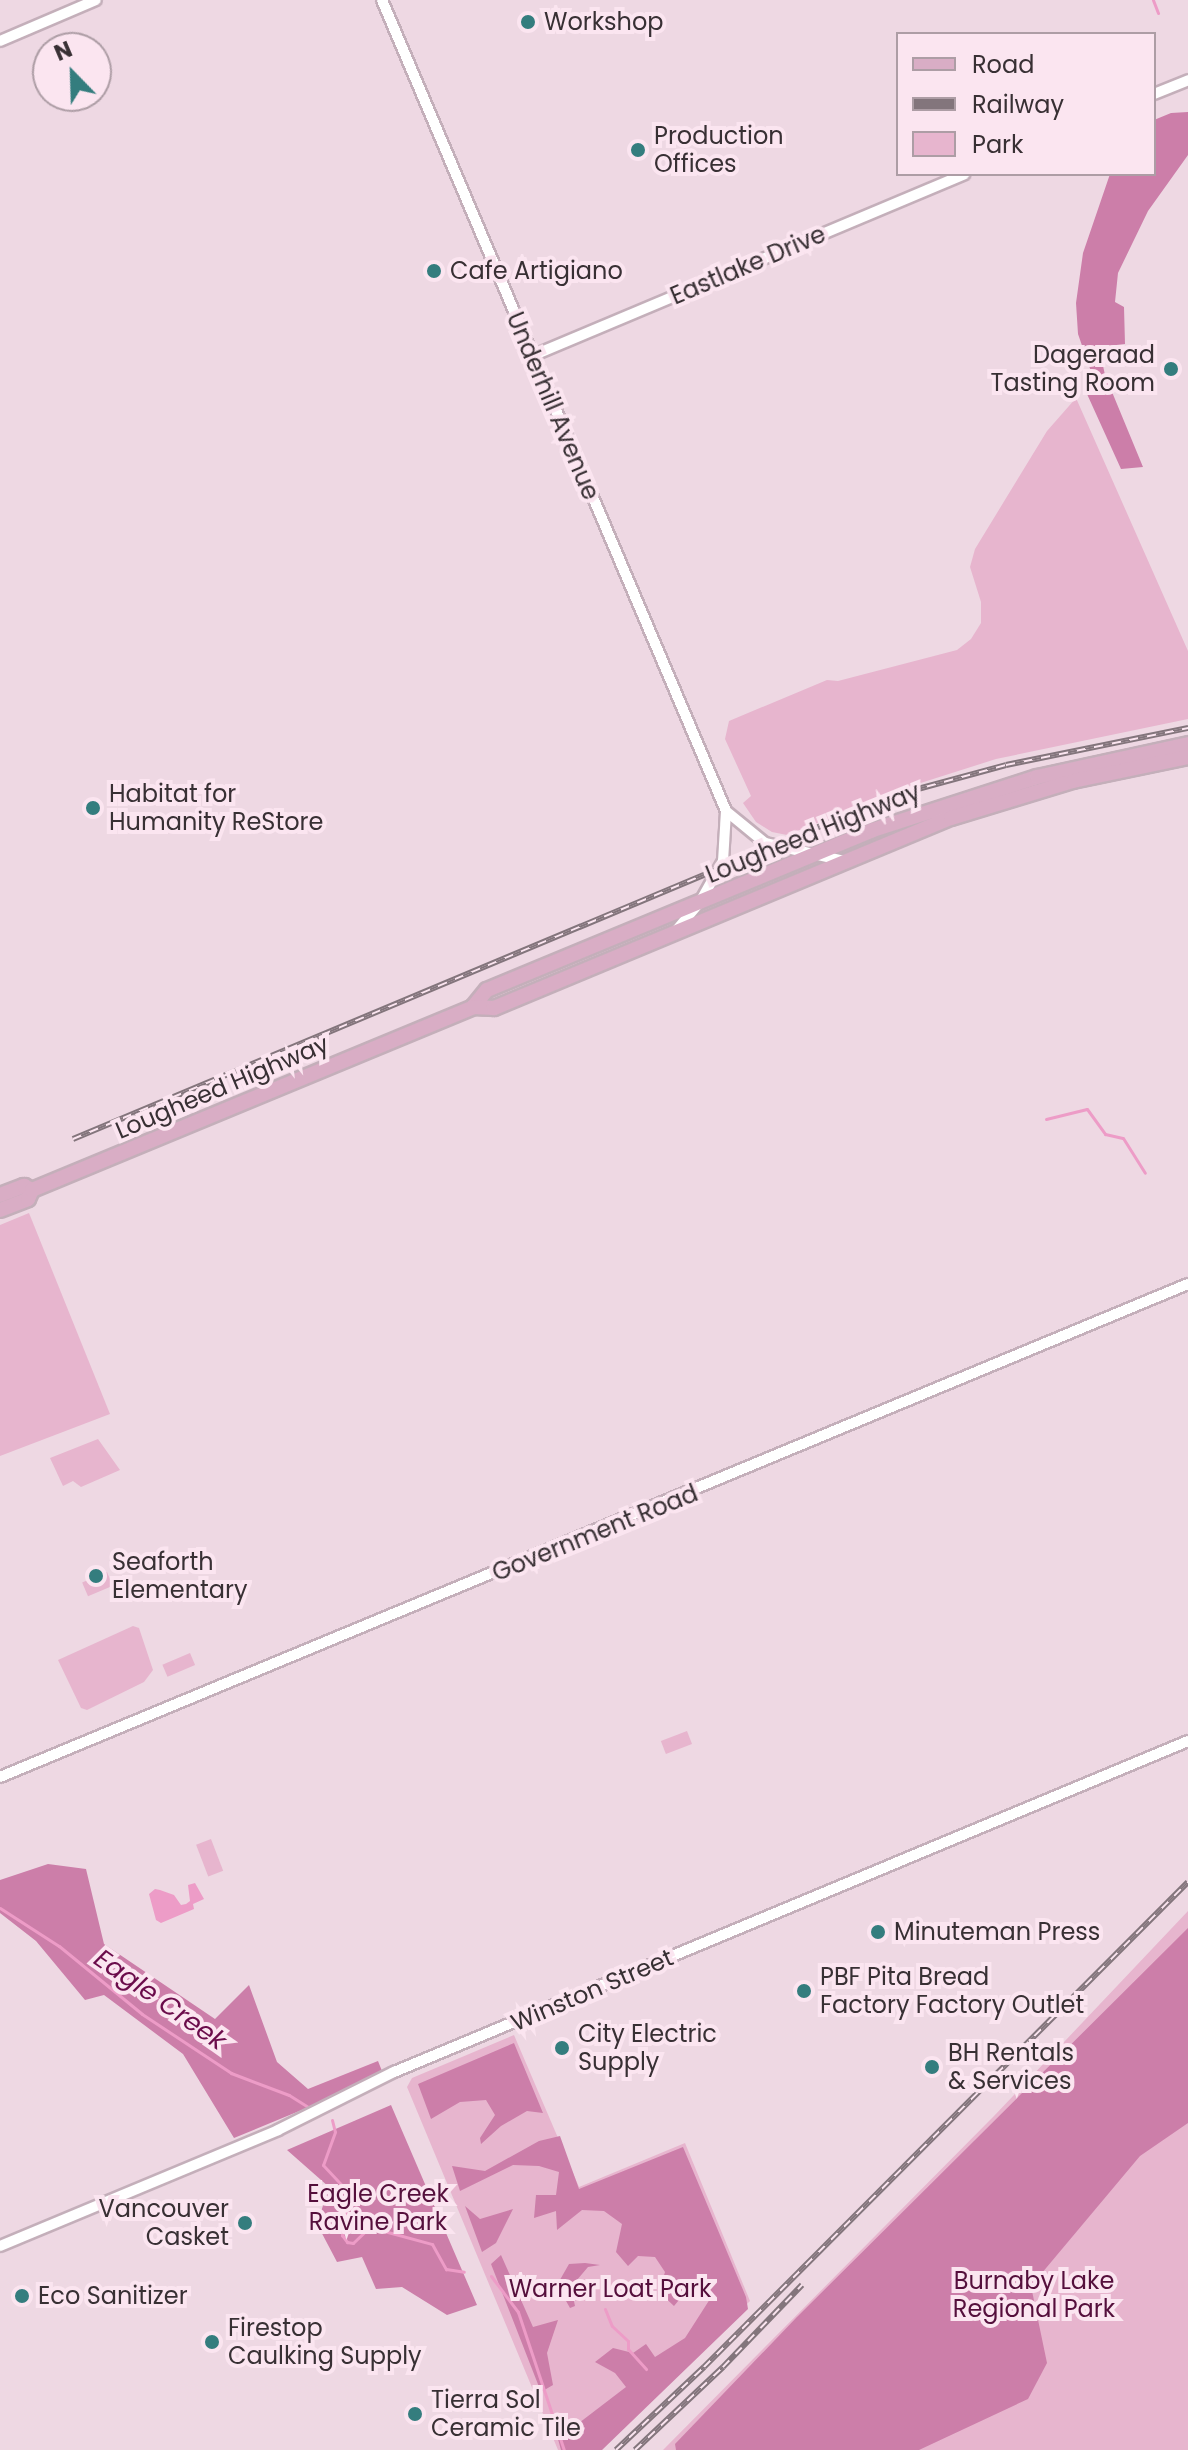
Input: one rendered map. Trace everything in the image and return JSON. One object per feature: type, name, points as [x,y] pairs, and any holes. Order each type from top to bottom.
[{"type":"main road","name":"Lougheed Highway","points":[[473,1007],[487,990],[812,855],[950,802],[1100,761],[1188,744]]},
{"type":"main road","name":"Lougheed Highway","points":[[0,1210],[28,1199],[32,1190],[473,1007],[494,1008],[845,861],[1003,800],[1188,757]]},
{"type":"main road","name":"Lougheed Highway","points":[[0,1195],[24,1186],[32,1190]]},
{"type":"street","points":[[0,41],[96,0]]},
{"type":"street","name":"Underhill Avenue","points":[[382,0],[726,811],[723,861],[700,902],[675,932]]},
{"type":"street","points":[[1156,93],[1188,80]]},
{"type":"street","name":"Eastlake Drive","points":[[532,356],[959,176]]},
{"type":"street","name":"Underhill Avenue","points":[[726,811],[765,843],[845,861]]},
{"type":"street","name":"Government Road","points":[[0,1777],[1188,1284]]},
{"type":"street","name":"Winston Street","points":[[0,2246],[289,2125],[408,2066],[1188,1741]]},
{"type":"green space","points":[[1188,112],[1188,155],[1148,211],[1118,273],[1115,302],[1124,307],[1125,344],[1099,347],[1105,375],[1143,467],[1121,469],[1087,394],[1095,383],[1078,334],[1076,303],[1083,253],[1109,176],[1156,176],[1156,119],[1171,113]]},
{"type":"green space","points":[[1076,398],[1188,651],[1188,719],[996,759],[908,787],[787,835],[772,832],[756,822],[743,803],[751,796],[725,739],[729,721],[827,680],[838,681],[957,650],[971,639],[981,623],[981,602],[970,567],[975,549],[1047,431]]},
{"type":"green space","points":[[29,1213],[110,1414],[0,1456],[0,1225]]},
{"type":"green space","points":[[98,1439],[120,1470],[81,1487],[73,1481],[63,1486],[50,1458]]},
{"type":"green space","points":[[107,1572],[113,1586],[88,1596],[82,1583]]},
{"type":"green space","points":[[133,1626],[139,1628],[153,1670],[144,1682],[87,1710],[81,1708],[58,1660]]},
{"type":"green space","points":[[190,1653],[195,1665],[167,1677],[162,1665]]},
{"type":"green space","points":[[687,1731],[692,1744],[666,1754],[661,1741]]},
{"type":"green space","points":[[211,1839],[223,1871],[208,1876],[196,1845]]},
{"type":"green space","points":[[48,1864],[86,1869],[104,1944],[215,2019],[249,1985],[277,2062],[308,2089],[378,2061],[384,2076],[234,2138],[183,2054],[104,1995],[85,2000],[36,1941],[0,1913],[0,1880]]},
{"type":"green space","name":"Burnaby Lake Regional Park","points":[[1188,1911],[1188,2450],[663,2450],[994,2116]]},
{"type":"green space","name":"Burnaby Lake Regional Park","points":[[1188,1928],[1188,2123],[1140,2156],[1031,2286],[1047,2363],[1028,2399],[919,2450],[676,2450],[675,2444],[796,2318]]},
{"type":"green space","name":"Warner Loat Park","points":[[514,2035],[579,2187],[685,2143],[750,2301],[597,2450],[558,2450],[407,2087],[412,2078]]},
{"type":"green space","points":[[514,2043],[543,2113],[527,2111],[501,2126],[481,2144],[480,2138],[495,2115],[486,2100],[460,2102],[431,2119],[418,2084]]},
{"type":"green space","name":"Eagle Creek Ravine Park","points":[[391,2105],[477,2305],[447,2315],[402,2287],[376,2289],[362,2257],[337,2262],[317,2224],[329,2187],[287,2150]]},
{"type":"green space","points":[[560,2136],[579,2189],[683,2147],[746,2297],[748,2309],[602,2450],[561,2450],[558,2439],[626,2387],[615,2373],[595,2362],[613,2348],[633,2353],[646,2344],[655,2357],[685,2338],[710,2299],[699,2290],[684,2294],[674,2306],[659,2292],[665,2272],[655,2257],[638,2256],[628,2266],[616,2252],[622,2224],[604,2211],[582,2210],[557,2230],[556,2211],[534,2218],[536,2195],[556,2195],[559,2172],[539,2166],[513,2165],[460,2191],[452,2166],[485,2171],[539,2141]]},
{"type":"green space","points":[[465,2206],[480,2219],[513,2209],[496,2243],[482,2252]]},
{"type":"green space","points":[[501,2255],[533,2327],[558,2320],[547,2353],[553,2385],[541,2392],[491,2264]]},
{"type":"green space","points":[[569,2264],[600,2265],[588,2267],[571,2287],[575,2306],[570,2308],[557,2285]]},
{"type":"shaded area","points":[[195,1883],[204,1899],[193,1904],[194,1909],[161,1923],[156,1920],[149,1894],[155,1889],[160,1890],[174,1895],[181,1905],[186,1904],[190,1901],[188,1885]]},
{"type":"waterway","points":[[1153,0],[1158,13]]},
{"type":"waterway","points":[[1046,1119],[1087,1109],[1105,1134],[1123,1138],[1145,1173]]},
{"type":"waterway","name":"Eagle Creek","points":[[0,1908],[59,1946],[142,2014],[231,2073],[289,2095],[308,2107]]},
{"type":"waterway","name":"Eagle Creek","points":[[332,2120],[335,2132],[323,2165],[349,2193],[342,2235],[347,2242],[353,2243],[377,2220],[384,2231],[432,2244],[446,2269],[464,2272]]},
{"type":"waterway","name":"Eagle Creek","points":[[491,2276],[518,2312],[564,2450]]},
{"type":"waterway","points":[[605,2309],[612,2326],[628,2341],[628,2349],[646,2369]]},
{"type":"railway","points":[[73,1139],[892,796],[1006,765],[1188,728]]},
{"type":"railway","points":[[616,2450],[704,2367],[1188,1882]]},
{"type":"railway","points":[[635,2450],[723,2367],[802,2285]]},
{"type":"place","name":"Workshop","points":[[528,22]]},
{"type":"place","name":"Production Offices","points":[[638,150]]},
{"type":"place","name":"Cafe Artigiano","points":[[434,271]]},
{"type":"place","name":"Dageraad Tasting Room","points":[[1171,369]]},
{"type":"place","name":"Habitat for Humanity ReStore","points":[[93,808]]},
{"type":"place","name":"Seaforth Elementary","points":[[96,1576]]},
{"type":"place","name":"Minuteman Press","points":[[878,1932]]},
{"type":"place","name":"PBF Pita Bread Factory Factory Outlet","points":[[804,1991]]},
{"type":"place","name":"City Electric Supply","points":[[562,2048]]},
{"type":"place","name":"BH Rentals & Services","points":[[932,2067]]},
{"type":"place","name":"Vancouver Casket","points":[[245,2223]]},
{"type":"place","name":"Eco Sanitizer","points":[[22,2296]]},
{"type":"place","name":"Firestop Caulking Supply","points":[[212,2342]]},
{"type":"place","name":"Tierra Sol Ceramic Tile","points":[[415,2414]]}]
